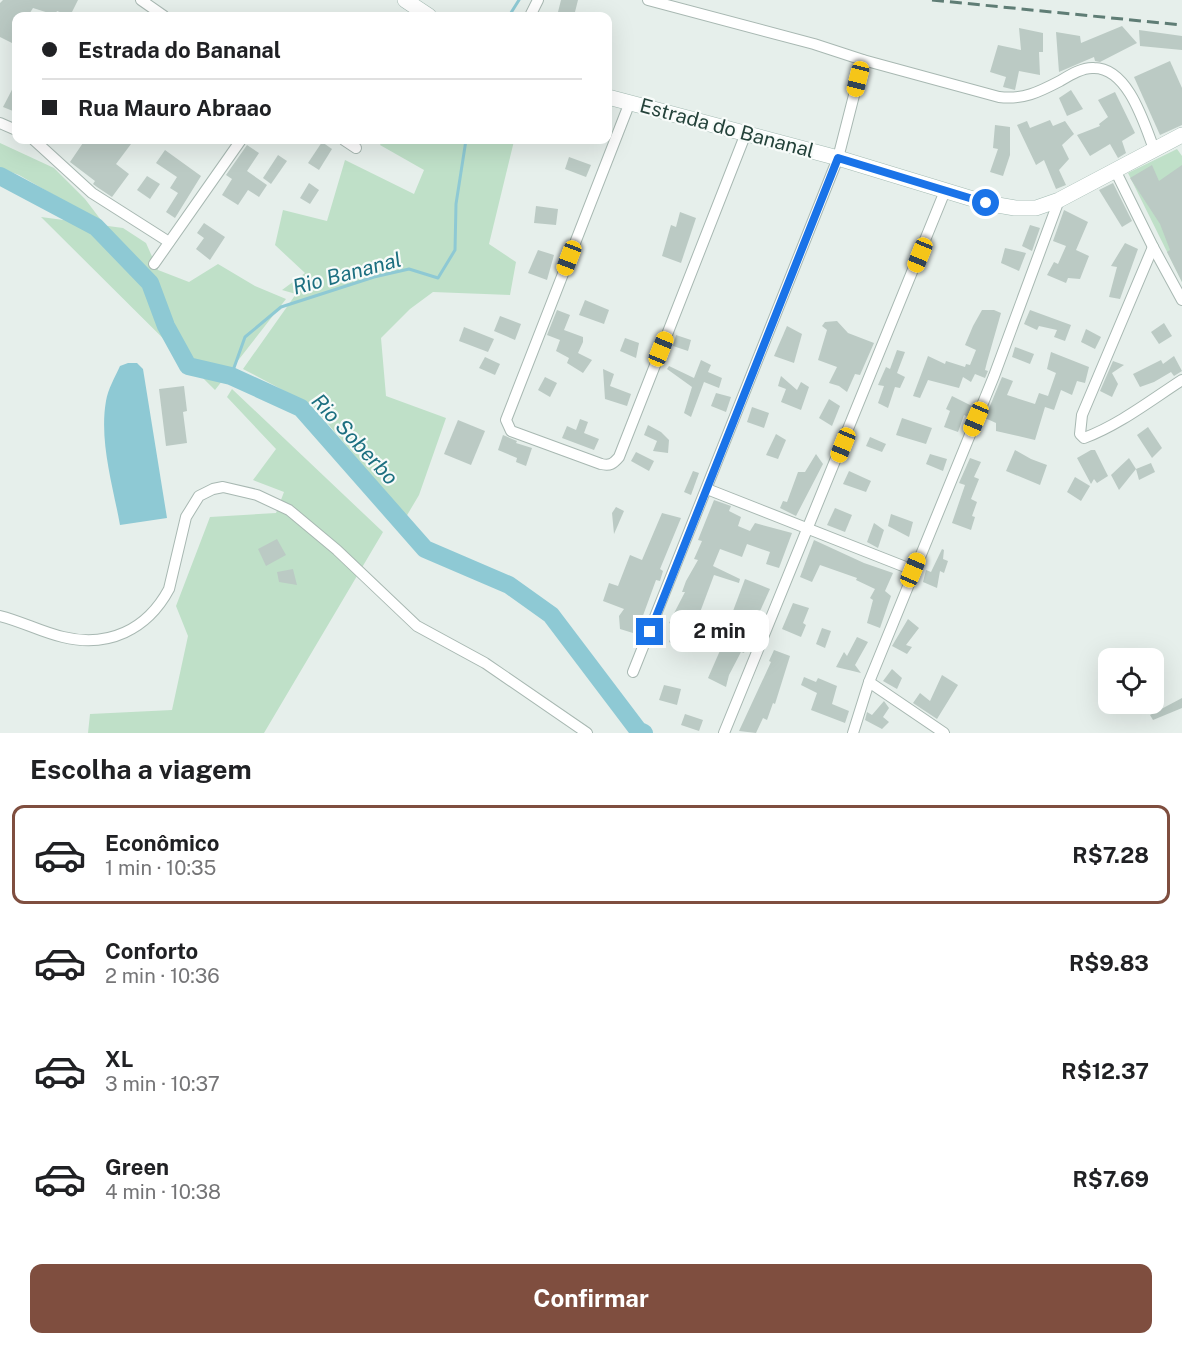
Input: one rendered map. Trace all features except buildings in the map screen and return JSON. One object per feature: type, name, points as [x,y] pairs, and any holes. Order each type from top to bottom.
[{"type":"main road","points":[[405,0],[423,12]]},
{"type":"main road","name":"Estrada do Bananal","points":[[612,98],[838,158],[986,203],[1015,208],[1036,208],[1059,200],[1182,135]]},
{"type":"street","points":[[141,0],[158,12]]},
{"type":"street","points":[[648,0],[1011,99],[1035,94],[1075,72],[1093,67],[1108,70],[1117,77],[1135,102],[1154,149]]},
{"type":"street","points":[[633,672],[838,158],[862,60]]},
{"type":"street","points":[[630,102],[506,420],[511,431],[608,465],[614,463],[619,457],[747,133]]},
{"type":"street","points":[[38,144],[92,193],[169,242]]},
{"type":"street","points":[[154,264],[238,144]]},
{"type":"street","points":[[351,144],[356,147]]},
{"type":"street","points":[[1115,170],[1182,300]]},
{"type":"street","points":[[724,733],[945,191]]},
{"type":"street","points":[[853,733],[869,682],[994,376],[1059,200]]},
{"type":"street","points":[[1153,247],[1082,415],[1079,425],[1080,434],[1084,438],[1092,435],[1130,414],[1182,380]]},
{"type":"street","points":[[0,616],[61,637],[81,641],[103,641],[123,635],[141,624],[163,600],[173,579],[186,517],[199,496],[223,487],[257,495],[289,510],[337,550],[417,626],[485,663],[588,733]]},
{"type":"street","points":[[707,489],[913,570]]},
{"type":"street","points":[[869,682],[944,733]]},
{"type":"green space","points":[[0,143],[54,168],[85,199],[104,224],[19,175],[0,168]]},
{"type":"green space","points":[[513,144],[489,244],[516,262],[510,295],[433,292],[410,309],[381,338],[386,396],[446,418],[419,495],[406,517],[313,406],[243,369],[296,294],[282,290],[305,273],[275,245],[283,210],[327,221],[345,160],[414,194],[424,170],[380,145]]},
{"type":"green space","points":[[1177,149],[1182,156],[1182,282],[1128,173]]},
{"type":"green space","points":[[41,217],[123,228],[146,243],[158,270],[189,282],[218,264],[255,286],[286,299],[215,390]]},
{"type":"green space","points":[[232,389],[383,532],[264,733],[88,733],[90,714],[172,710],[188,636],[176,606],[210,517],[276,513],[284,492],[253,480],[276,449],[227,397]]},
{"type":"water","points":[[137,363],[143,369],[167,518],[120,525],[108,463],[104,416],[112,383],[120,366]]},
{"type":"waterway","name":"Rio Bananal","points":[[512,12],[519,0]]},
{"type":"waterway","name":"Rio Bananal","points":[[231,376],[245,337],[281,307],[374,277],[409,269],[438,278],[455,250],[456,204],[465,144]]},
{"type":"waterway","name":"Rio Soberbo","points":[[0,176],[96,227],[150,283],[166,326],[188,366],[231,376],[301,408],[425,549],[509,585],[551,615],[638,730],[644,733]]},
{"type":"railway","points":[[932,0],[1182,25]]},
{"type":"route","points":[[650,632],[838,158],[986,203]]}]
